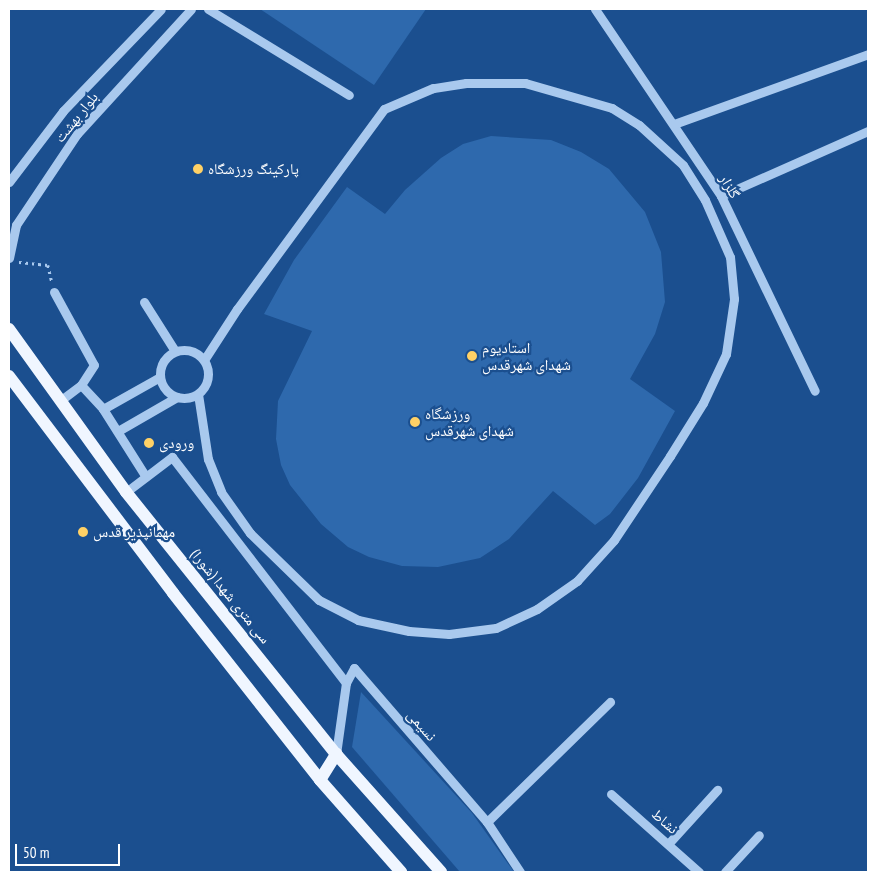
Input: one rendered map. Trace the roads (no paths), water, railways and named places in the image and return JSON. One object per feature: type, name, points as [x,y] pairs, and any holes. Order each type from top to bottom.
[{"type":"main road","name":"سی متری شهدا (شورا)","points":[[9,329],[126,492],[336,754],[440,872]]},
{"type":"main road","points":[[9,376],[172,593],[320,780],[401,872]]},
{"type":"main road","points":[[320,780],[336,754]]},
{"type":"street","name":"بلوار بهشت","points":[[9,182],[63,111],[162,9]]},
{"type":"street","name":"بلوار بهشت","points":[[9,259],[12,226],[77,134],[191,9]]},
{"type":"street","points":[[208,9],[349,95]]},
{"type":"street","name":"گلزار","points":[[595,9],[722,196],[815,391]]},
{"type":"street","points":[[674,124],[868,54]]},
{"type":"street","points":[[176,397],[166,389],[160,377],[163,361],[175,351],[191,350],[204,360],[209,374],[198,394],[208,459],[222,492],[250,533],[319,600],[358,620],[409,631],[449,634],[496,628],[537,610],[577,581],[614,540],[703,404],[726,354],[734,299],[730,257],[705,200],[683,165],[639,125],[612,108],[525,82],[466,83],[433,88],[384,109],[237,309],[204,360]]},
{"type":"street","points":[[722,196],[868,131]]},
{"type":"street","points":[[54,292],[94,365],[82,385],[60,401]]},
{"type":"street","points":[[144,302],[175,351]]},
{"type":"street","points":[[103,409],[160,377]]},
{"type":"street","points":[[82,385],[103,409],[146,477]]},
{"type":"street","points":[[118,431],[176,397],[198,394]]},
{"type":"street","points":[[126,492],[172,457],[346,683],[336,754]]},
{"type":"street","name":"نسیمی","points":[[346,683],[354,668],[487,822],[520,872]]},
{"type":"street","points":[[487,822],[610,702]]},
{"type":"street","points":[[669,843],[717,790]]},
{"type":"street","name":"نشاط","points":[[611,794],[669,843],[699,872]]},
{"type":"street","points":[[725,872],[759,835]]},
{"type":"place","name":"پارکینگ ورزشگاه","points":[[198,169]]},
{"type":"place","name":"استادیوم شهدای شهرقدس","points":[[472,356]]},
{"type":"place","name":"ورزشگاه شهدای شهرقدس","points":[[415,422]]},
{"type":"place","name":"ورودی","points":[[149,443]]},
{"type":"place","name":"مهمانپذیر قدس","points":[[83,532]]}]
